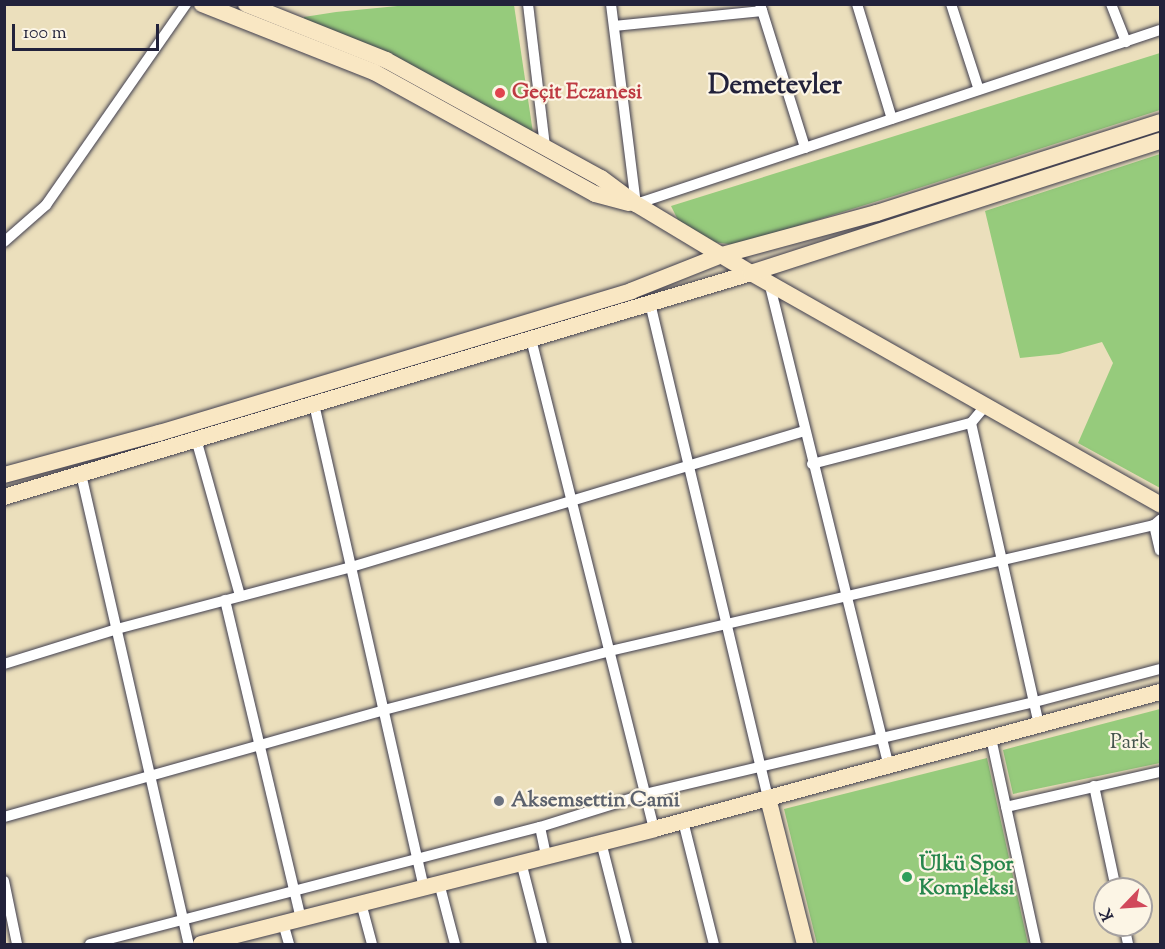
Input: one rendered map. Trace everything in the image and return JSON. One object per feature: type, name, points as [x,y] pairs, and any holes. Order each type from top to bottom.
[{"type":"street","points":[[4,242],[46,205],[186,4]]},
{"type":"street","points":[[202,4],[374,72],[595,194],[636,204],[1161,30]]},
{"type":"street","points":[[246,4],[386,60],[601,177],[636,204],[752,273],[1161,504]]},
{"type":"street","points":[[528,4],[545,147]]},
{"type":"street","points":[[611,4],[636,204]]},
{"type":"street","points":[[856,4],[892,119]]},
{"type":"street","points":[[951,4],[979,90]]},
{"type":"street","points":[[1112,4],[1126,42]]},
{"type":"street","points":[[614,26],[761,8],[804,148]]},
{"type":"street","points":[[4,475],[159,433],[631,291],[722,255],[877,213],[1161,122]]},
{"type":"street","points":[[4,497],[752,273],[1161,141]]},
{"type":"street","points":[[769,282],[812,464],[888,764]]},
{"type":"street","points":[[650,303],[805,945]]},
{"type":"street","points":[[531,339],[654,829]]},
{"type":"street","points":[[314,404],[418,860],[432,885],[455,945]]},
{"type":"street","points":[[812,464],[971,423],[986,405]]},
{"type":"street","points":[[971,423],[1005,560],[1039,725]]},
{"type":"street","points":[[4,664],[117,628],[351,567],[804,431]]},
{"type":"street","points":[[196,440],[240,596]]},
{"type":"street","points":[[81,474],[189,945]]},
{"type":"street","points":[[4,817],[384,710],[610,651],[846,599],[1157,522],[1161,550]]},
{"type":"street","points":[[225,600],[262,744],[301,919]]},
{"type":"street","points":[[90,945],[540,827],[645,794],[760,765],[1035,702],[1161,669]]},
{"type":"street","points":[[203,944],[654,829],[1161,692]]},
{"type":"street","points":[[991,738],[1036,945]]},
{"type":"street","points":[[1006,807],[1161,772]]},
{"type":"street","points":[[1094,786],[1113,877]]},
{"type":"street","points":[[683,821],[714,945]]},
{"type":"street","points":[[540,827],[546,856]]},
{"type":"street","points":[[601,842],[627,945]]},
{"type":"street","points":[[521,862],[542,945]]},
{"type":"street","points":[[4,882],[17,945]]},
{"type":"street","points":[[361,903],[372,945]]},
{"type":"street","points":[[283,923],[288,945]]},
{"type":"green space","points":[[418,4],[514,5],[533,133],[303,23],[304,17]]},
{"type":"green space","points":[[1160,53],[1160,110],[894,196],[736,245],[713,242],[678,220],[671,206]]},
{"type":"green space","points":[[1160,154],[1160,488],[1078,443],[1113,363],[1102,342],[1059,354],[1020,358],[985,211]]},
{"type":"green space","name":"Park","points":[[1160,709],[1160,763],[1013,794],[1003,750]]},
{"type":"green space","name":"Ülkü Spor Kompleksi","points":[[987,758],[1028,944],[817,944],[784,809]]},
{"type":"place","name":"Geçit Eczanesi","points":[[500,93]]},
{"type":"place","name":"Aksemsettin Cami","points":[[499,801]]},
{"type":"place","name":"Ülkü Spor Kompleksi","points":[[907,877]]},
{"type":"district","name":"Demetevler","points":[[775,87]]}]
